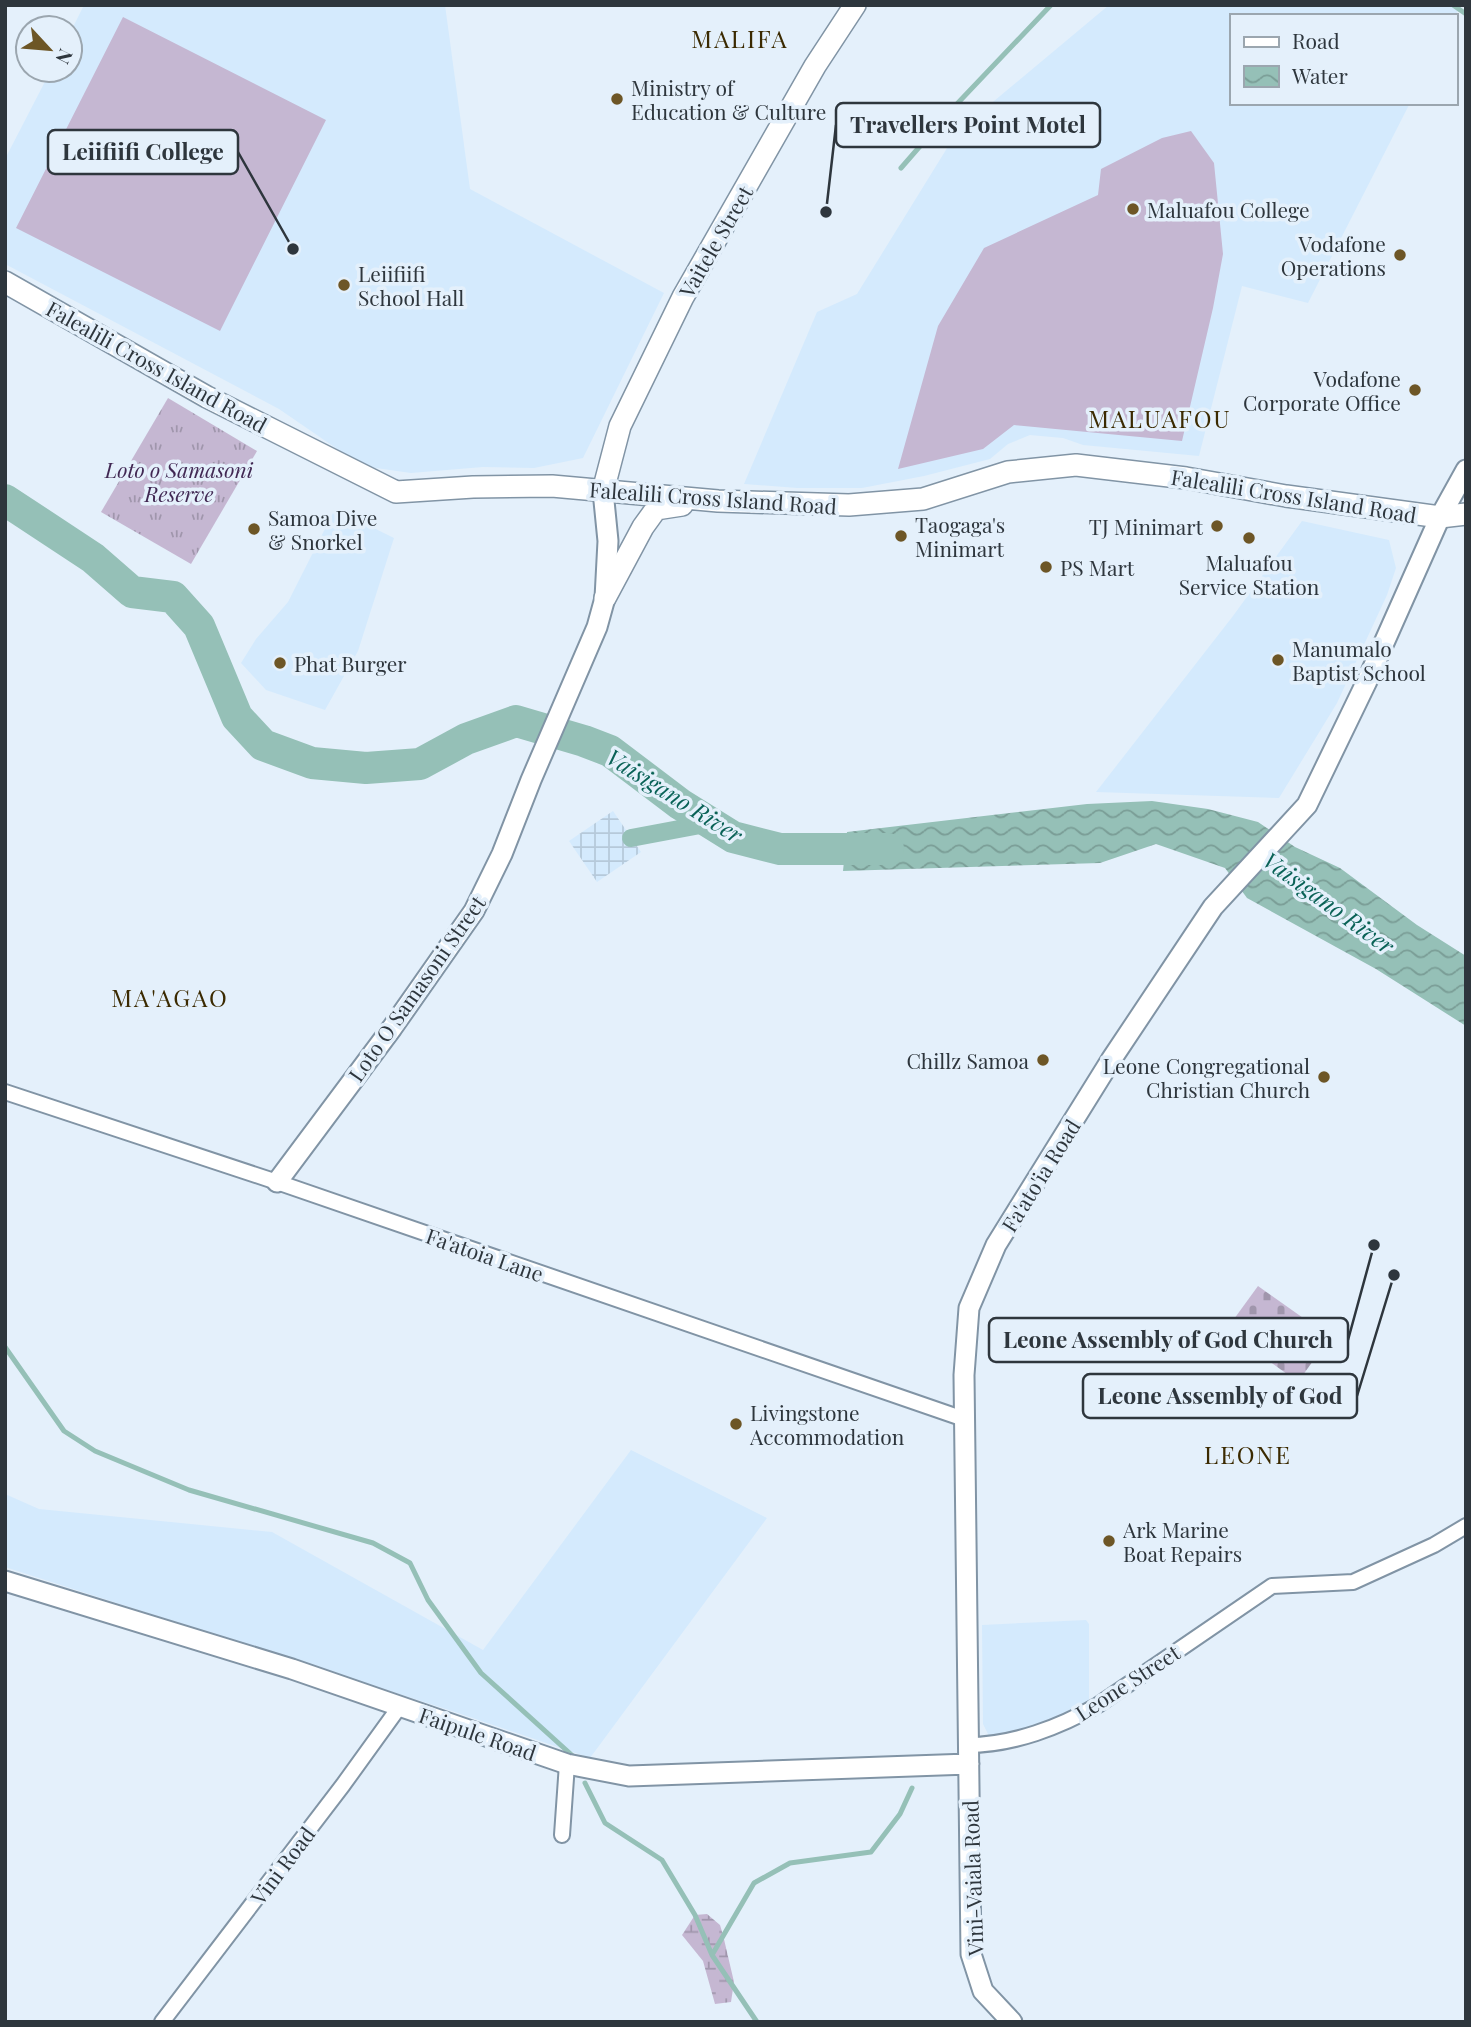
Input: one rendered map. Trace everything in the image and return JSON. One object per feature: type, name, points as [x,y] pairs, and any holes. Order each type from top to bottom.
[{"type":"main road","name":"Vaitele Street","points":[[603,491],[620,426],[683,297],[815,66],[855,5]]},
{"type":"main road","name":"Falealili Cross Island Road","points":[[5,282],[207,397],[396,492],[526,486],[718,501],[849,505],[923,499],[1008,472],[1076,465],[1185,478],[1286,496],[1440,517],[1466,514]]},
{"type":"main road","name":"Fa'ato'ia Road","points":[[968,1754],[964,1376],[969,1308],[996,1245],[1111,1060],[1220,897],[1307,804],[1367,681],[1440,517],[1466,470]]},
{"type":"main road","points":[[603,491],[608,541],[605,598]]},
{"type":"main road","points":[[605,598],[643,527],[656,509],[718,501]]},
{"type":"main road","name":"Loto O Samasoni Street","points":[[277,1182],[392,1028],[474,911],[502,854],[597,626],[605,598]]},
{"type":"main road","name":"Faipule Road","points":[[5,1581],[146,1623],[568,1764],[629,1776],[968,1754]]},
{"type":"main road","name":"Vini-Vaiala Road","points":[[968,1754],[971,1954],[983,1990],[1012,2022]]},
{"type":"street","name":"Fa'atoia Lane","points":[[5,1092],[277,1182],[964,1419]]},
{"type":"street","name":"Leone Street","points":[[968,1754],[1074,1718],[1098,1705],[1272,1586],[1353,1582],[1434,1545],[1466,1526]]},
{"type":"street","name":"Vini Road","points":[[162,2022],[400,1706]]},
{"type":"street","points":[[562,1835],[568,1764]]},
{"type":"shaded area","points":[[84,5],[445,5],[470,189],[664,293],[583,458],[534,468],[483,467],[411,473],[362,466],[279,409],[5,264],[5,159],[44,84],[84,84],[84,14],[80,14]]},
{"type":"shaded area","name":"Maluafou College","points":[[1109,5],[1461,5],[1456,14],[1230,14],[1230,105],[1409,105],[1308,303],[1242,286],[1199,456],[1083,445],[1063,438],[1030,435],[1008,444],[990,459],[862,488],[797,488],[744,484],[817,312],[857,294],[957,132]]},
{"type":"shaded area","points":[[335,509],[394,538],[358,651],[325,710],[266,690],[241,663],[256,639],[288,602]]},
{"type":"shaded area","name":"Manumalo Baptist School","points":[[1302,521],[1389,540],[1396,568],[1387,595],[1337,703],[1279,798],[1096,792],[1233,616]]},
{"type":"shaded area","points":[[613,811],[641,852],[597,882],[569,841]]},
{"type":"shaded area","points":[[631,1450],[767,1518],[590,1758],[5,1567],[5,1494],[39,1509],[272,1532],[483,1650]]},
{"type":"shaded area","points":[[1086,1620],[1089,1624],[1089,1701],[1047,1721],[1012,1733],[989,1736],[983,1724],[982,1625]]},
{"type":"green space","points":[[123,17],[326,120],[220,331],[16,228]]},
{"type":"green space","points":[[1191,131],[1214,163],[1223,254],[1182,441],[1014,425],[983,449],[898,469],[938,326],[984,248],[1098,195],[1101,169],[1162,138]]},
{"type":"green space","name":"Loto o Samasoni Reserve","points":[[168,398],[257,451],[191,564],[101,512]]},
{"type":"green space","points":[[1258,1286],[1330,1337],[1298,1382],[1226,1330]]},
{"type":"green space","points":[[707,1914],[720,1925],[723,1935],[734,1982],[731,2002],[715,2004],[703,1961],[682,1935],[695,1915]]},
{"type":"water","points":[[1152,801],[1208,809],[1258,822],[1295,847],[1340,868],[1417,925],[1466,956],[1466,1026],[1376,969],[1247,898],[1225,868],[1156,844],[1100,863],[843,871],[847,832],[1087,804]]},
{"type":"waterway","points":[[901,168],[955,106],[1051,5]]},
{"type":"waterway","points":[[1453,5],[1466,14]]},
{"type":"waterway","name":"Vaisigano River","points":[[5,500],[93,558],[132,592],[173,597],[199,626],[237,717],[263,745],[312,763],[366,768],[420,764],[466,739],[516,721],[610,751],[680,804],[733,837],[780,849],[888,849]]},
{"type":"waterway","points":[[631,838],[711,823]]},
{"type":"waterway","points":[[5,1347],[64,1431],[95,1451],[189,1490],[373,1543],[410,1563],[428,1600],[481,1673],[575,1758]]},
{"type":"waterway","points":[[585,1783],[605,1823],[662,1860],[695,1915],[712,1955]]},
{"type":"waterway","points":[[757,2022],[712,1955],[754,1883],[790,1863],[871,1852],[900,1814],[912,1788]]},
{"type":"place","name":"Ministry of Education & Culture","points":[[617,99]]},
{"type":"place","name":"Maluafou College","points":[[1133,209]]},
{"type":"place","name":"Travellers Point Motel","points":[[826,212]]},
{"type":"place","name":"Leiifiifi College","points":[[293,249]]},
{"type":"place","name":"Vodafone Operations","points":[[1400,255]]},
{"type":"place","name":"Leiifiifi School Hall","points":[[344,285]]},
{"type":"place","name":"Vodafone Corporate Office","points":[[1415,390]]},
{"type":"place","name":"TJ Minimart","points":[[1217,526]]},
{"type":"place","name":"Samoa Dive & Snorkel","points":[[254,529]]},
{"type":"place","name":"Taogaga's Minimart","points":[[901,536]]},
{"type":"place","name":"Maluafou Service Station","points":[[1249,538]]},
{"type":"place","name":"PS Mart","points":[[1046,567]]},
{"type":"place","name":"Manumalo Baptist School","points":[[1278,660]]},
{"type":"place","name":"Phat Burger","points":[[280,663]]},
{"type":"place","name":"Chillz Samoa","points":[[1043,1060]]},
{"type":"place","name":"Leone Congregational Christian Church","points":[[1324,1077]]},
{"type":"place","name":"Leone Assembly of God Church","points":[[1374,1245]]},
{"type":"place","name":"Leone Assembly of God","points":[[1394,1275]]},
{"type":"place","name":"Livingstone Accommodation","points":[[736,1424]]},
{"type":"place","name":"Ark Marine Boat Repairs","points":[[1109,1541]]},
{"type":"district","name":"MALIFA","points":[[740,38]]},
{"type":"district","name":"MALUAFOU","points":[[1160,418]]},
{"type":"district","name":"MA'AGAO","points":[[170,997]]},
{"type":"district","name":"LEONE","points":[[1248,1454]]}]
